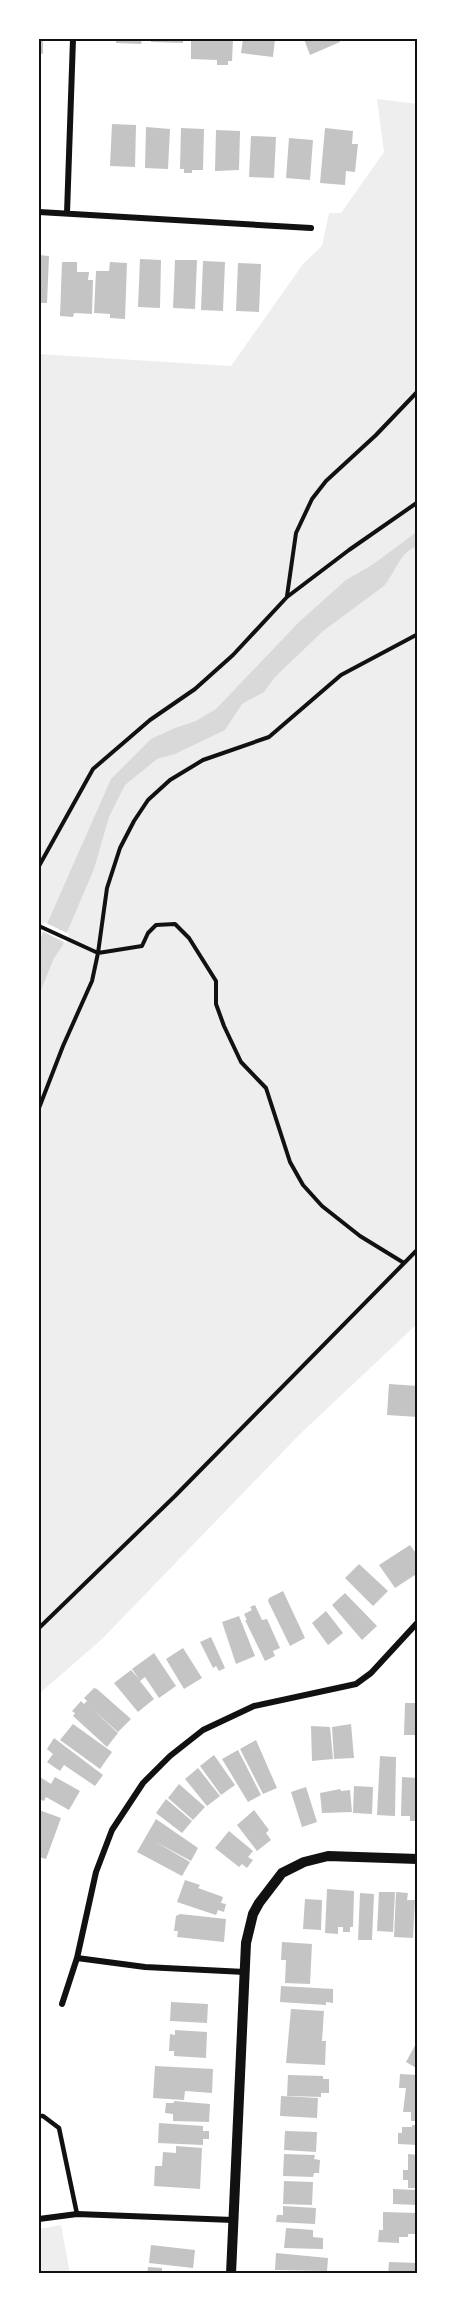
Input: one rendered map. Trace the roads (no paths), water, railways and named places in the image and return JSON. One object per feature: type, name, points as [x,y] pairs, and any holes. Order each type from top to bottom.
[{"type":"street","points":[[67,213],[73,39]]},
{"type":"street","points":[[39,212],[311,228]]},
{"type":"street","points":[[62,2004],[77,1958],[96,1872],[112,1830],[143,1783],[170,1756],[203,1730],[254,1706],[356,1684],[386,1658],[418,1622]]},
{"type":"street","points":[[231,2274],[246,1943],[253,1914],[282,1873],[304,1862],[328,1856],[418,1858]]},
{"type":"street","points":[[77,1958],[146,1967],[245,1972]]},
{"type":"street","points":[[39,2219],[77,2214],[234,2220]]},
{"type":"lane","points":[[39,2116],[43,2116],[59,2128],[77,2214]]}]
